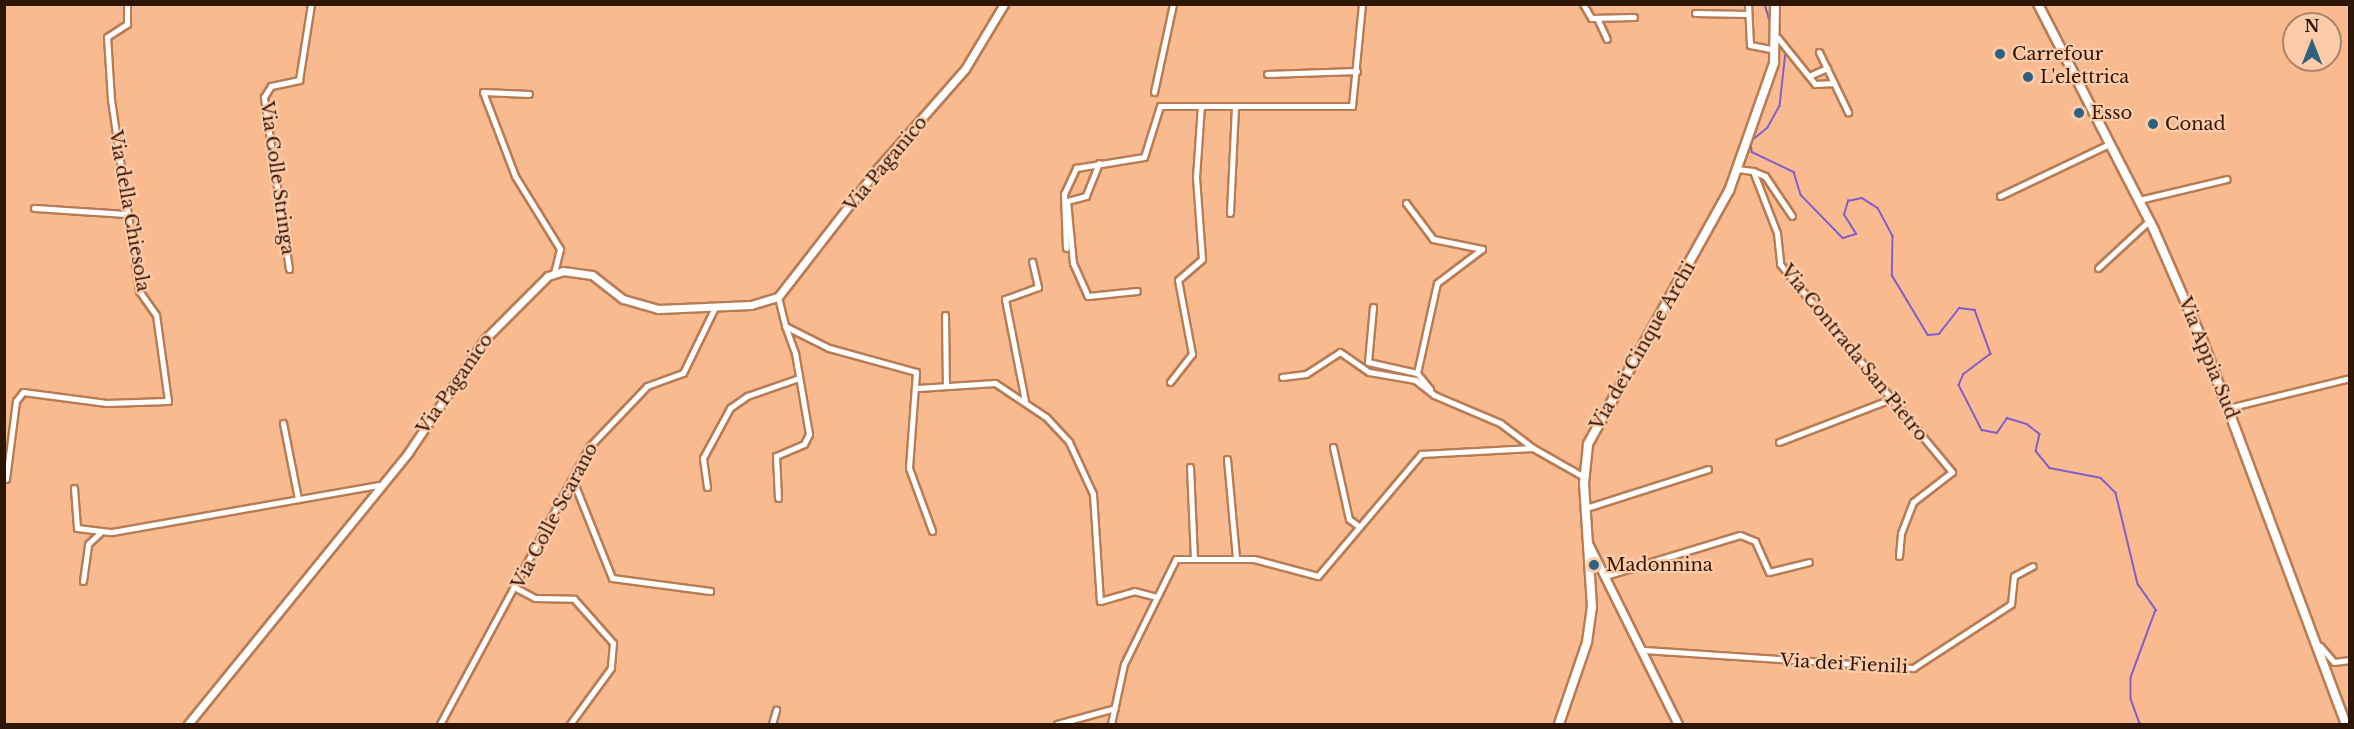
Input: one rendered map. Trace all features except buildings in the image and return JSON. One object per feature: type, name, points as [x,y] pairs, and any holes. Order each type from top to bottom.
[{"type":"main road","name":"Via dei Cinque Archi","points":[[1559,724],[1589,630],[1589,545],[1584,477],[1601,414],[1692,259],[1737,169],[1777,50],[1775,4]]},
{"type":"main road","name":"Via Appia Sud","points":[[2038,4],[2149,220],[2228,408],[2346,724]]},
{"type":"street","name":"Via della Chiesola","points":[[6,479],[16,404],[22,392],[102,403],[168,403],[156,315],[140,293],[107,41],[111,32],[128,24],[127,4]]},
{"type":"street","name":"Via Colle Stringa","points":[[290,269],[264,97],[271,86],[299,80],[311,4]]},
{"type":"street","name":"Via Paganico","points":[[778,297],[878,168],[965,69],[1004,4]]},
{"type":"street","points":[[1154,92],[1173,4]]},
{"type":"street","points":[[1066,248],[1064,192],[1078,165],[1145,156],[1160,106],[1348,108],[1355,101],[1362,4]]},
{"type":"street","points":[[1583,4],[1586,15],[1597,18],[1635,17]]},
{"type":"street","points":[[1748,4],[1751,47],[1777,50]]},
{"type":"street","points":[[1695,13],[1748,14]]},
{"type":"street","points":[[1597,18],[1606,39]]},
{"type":"street","points":[[1778,38],[1820,87],[1834,83]]},
{"type":"street","points":[[1819,52],[1848,112]]},
{"type":"street","points":[[1809,76],[1827,68]]},
{"type":"street","points":[[1267,74],[1357,71]]},
{"type":"street","points":[[529,93],[483,92],[515,176],[561,250],[554,273],[595,276],[621,297],[649,308],[715,308],[778,297],[799,378],[808,436],[804,444],[776,456],[778,498]]},
{"type":"street","points":[[1170,382],[1192,353],[1178,280],[1202,260],[1196,177],[1201,106]]},
{"type":"street","points":[[1230,213],[1235,107]]},
{"type":"street","points":[[2000,196],[2109,144]]},
{"type":"street","points":[[1099,163],[1086,196],[1067,201],[1072,260],[1088,296],[1137,291]]},
{"type":"street","points":[[1737,169],[1752,171],[1769,181],[1792,216]]},
{"type":"street","name":"Via Contrada San Pietro","points":[[1752,171],[1776,231],[1779,262],[1952,475],[1914,500],[1900,535],[1899,556]]},
{"type":"street","points":[[2139,200],[2227,179]]},
{"type":"street","points":[[1406,203],[1433,239],[1482,249],[1437,283],[1417,373]]},
{"type":"street","points":[[34,208],[128,214]]},
{"type":"street","points":[[2098,268],[2149,220]]},
{"type":"street","points":[[1025,401],[1005,299],[1038,287],[1032,262]]},
{"type":"street","name":"Via Paganico","points":[[188,724],[378,485],[408,453],[488,335],[554,273]]},
{"type":"street","points":[[1372,307],[1368,362],[1417,373],[1441,398]]},
{"type":"street","name":"Via Colle Scarano","points":[[440,724],[574,483],[591,444],[645,388],[683,373],[715,308]]},
{"type":"street","points":[[945,315],[946,386]]},
{"type":"street","points":[[785,326],[832,349],[910,367],[918,388],[909,468],[932,531]]},
{"type":"street","points":[[1282,377],[1306,374],[1338,351],[1369,372],[1414,379],[1441,398],[1496,420],[1533,448],[1584,477]]},
{"type":"street","points":[[707,487],[703,458],[732,405],[799,378]]},
{"type":"street","points":[[2228,408],[2349,378]]},
{"type":"street","points":[[918,388],[995,383],[1025,401],[1060,430],[1086,476],[1097,519],[1100,602],[1132,591],[1156,597]]},
{"type":"street","points":[[1779,442],[1891,399]]},
{"type":"street","points":[[283,423],[298,499]]},
{"type":"street","points":[[1333,447],[1349,519],[1357,525]]},
{"type":"street","points":[[1111,724],[1124,664],[1173,561],[1194,557],[1236,558],[1288,566],[1316,577],[1357,525],[1404,479],[1417,456],[1533,448]]},
{"type":"street","points":[[1227,459],[1236,558]]},
{"type":"street","points":[[1190,467],[1194,557]]},
{"type":"street","points":[[1586,508],[1708,469]]},
{"type":"street","points":[[574,483],[612,578],[710,591]]},
{"type":"street","points":[[74,488],[76,527],[103,531],[378,485]]},
{"type":"street","points":[[83,580],[88,544],[103,531]]},
{"type":"street","points":[[1605,576],[1740,535],[1755,541],[1769,573],[1809,562]]},
{"type":"street","points":[[1589,545],[1678,724]]},
{"type":"street","name":"Via dei Fienili","points":[[1643,650],[1913,668],[2011,604],[2014,576],[2033,566]]},
{"type":"street","points":[[516,588],[535,598],[576,600],[612,641],[609,671],[570,724]]},
{"type":"street","points":[[2312,632],[2331,660],[2349,660]]},
{"type":"street","points":[[1057,724],[1115,708]]},
{"type":"street","points":[[772,724],[776,710]]},
{"type":"waterway","points":[[1765,4],[1770,22]]},
{"type":"waterway","points":[[1786,52],[1780,106],[1768,128],[1751,142],[1752,152],[1794,172],[1801,195],[1843,238],[1856,234],[1844,215],[1848,201],[1862,198],[1878,208],[1893,236],[1892,275],[1928,335],[1939,334],[1959,308],[1975,310],[1991,354],[1964,374],[1959,385],[1982,430],[1997,433],[2007,418],[2027,424],[2040,434],[2036,451],[2050,468],[2101,478],[2116,493],[2138,584],[2156,610],[2131,678],[2131,699],[2140,724]]},
{"type":"place","name":"Carrefour","points":[[2000,54]]},
{"type":"place","name":"L'elettrica","points":[[2028,77]]},
{"type":"place","name":"Esso","points":[[2079,113]]},
{"type":"place","name":"Conad","points":[[2153,124]]},
{"type":"place","name":"Madonnina","points":[[1594,565]]}]
